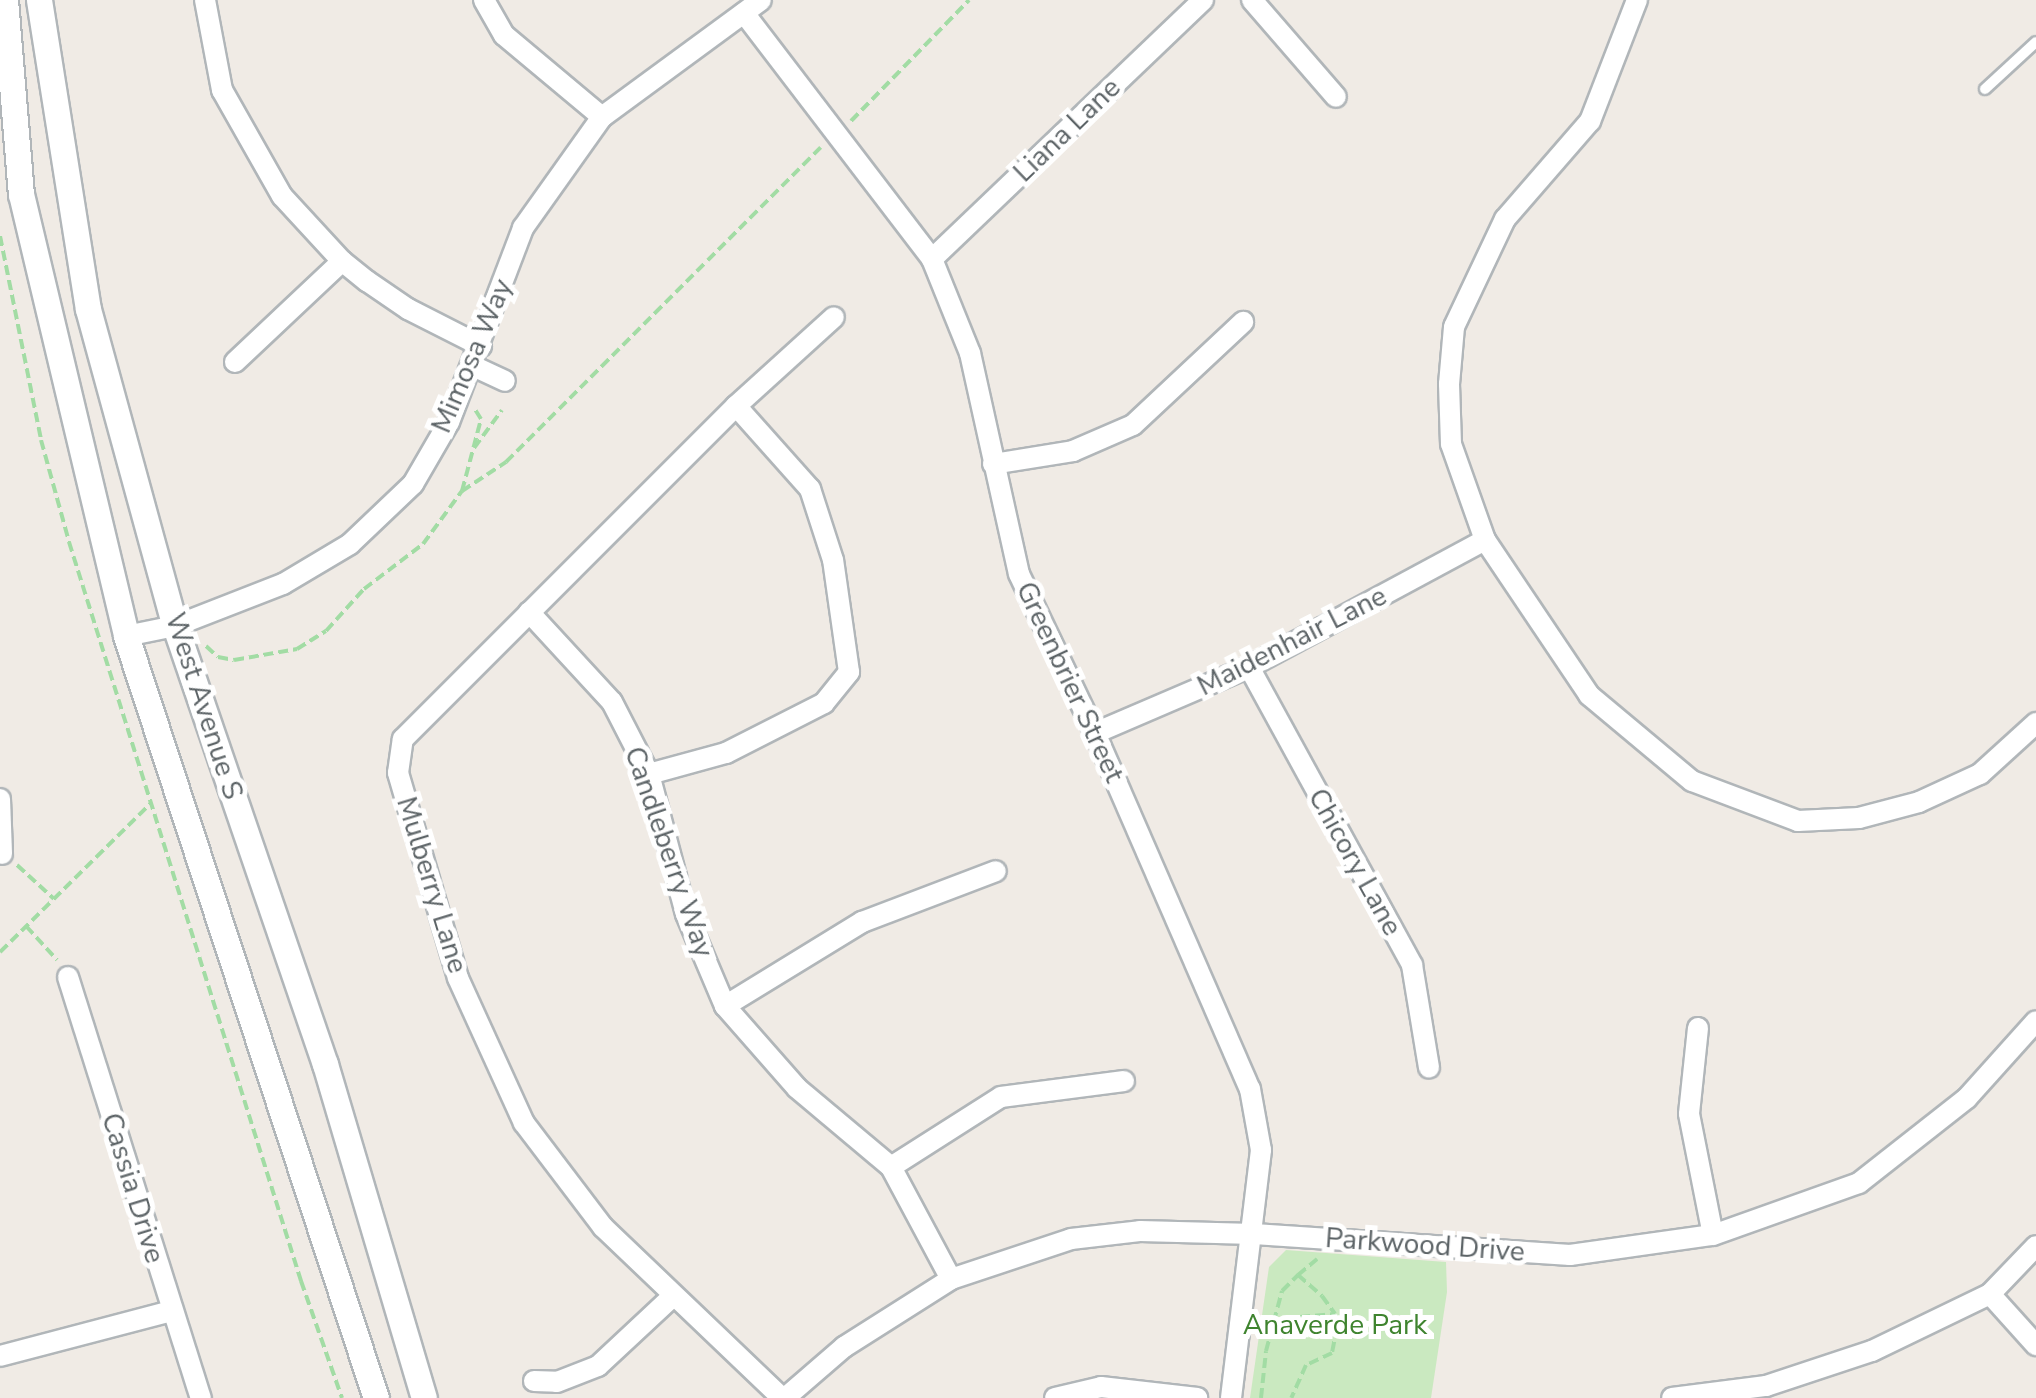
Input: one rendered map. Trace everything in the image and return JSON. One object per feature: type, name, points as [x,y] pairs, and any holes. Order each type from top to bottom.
[{"type":"street","name":"West Avenue S","points":[[5,0],[21,194],[126,636],[376,1398]]},
{"type":"street","name":"West Avenue S","points":[[38,0],[88,309],[325,1064],[424,1398]]},
{"type":"street","points":[[205,0],[222,90],[282,196],[342,261],[477,356],[505,381]]},
{"type":"street","points":[[484,0],[504,35],[602,117]]},
{"type":"street","name":"Liana Lane","points":[[932,259],[1202,0]]},
{"type":"street","points":[[1252,0],[1336,97]]},
{"type":"street","points":[[1637,0],[1590,121],[1505,219],[1454,327],[1449,384],[1452,444],[1485,540],[1589,695],[1692,782],[1798,822],[1859,818],[1919,802],[1980,774],[2036,723]]},
{"type":"street","name":"Mimosa Way","points":[[126,636],[185,622],[283,584],[350,544],[413,484],[458,401],[523,228],[602,117],[752,7]]},
{"type":"street","name":"Greenbrier Street","points":[[752,7],[836,134],[932,259],[970,353],[1019,574],[1095,733],[1250,1089],[1261,1150],[1254,1234],[1231,1398]]},
{"type":"street","points":[[235,362],[342,261]]},
{"type":"street","name":"Mulberry Lane","points":[[783,1398],[603,1227],[524,1123],[458,978],[398,773],[403,740],[736,406],[834,317]]},
{"type":"street","points":[[992,464],[1074,451],[1132,425],[1242,322]]},
{"type":"street","points":[[648,774],[726,753],[824,703],[849,672],[833,560],[810,488],[736,406]]},
{"type":"street","name":"Maidenhair Lane","points":[[1095,733],[1249,667],[1485,540]]},
{"type":"street","name":"Candleberry Way","points":[[529,612],[612,702],[648,774],[686,914],[725,1006],[797,1088],[891,1167],[951,1280]]},
{"type":"street","name":"Chicory Lane","points":[[1249,667],[1412,966],[1429,1068]]},
{"type":"street","points":[[0,798],[2,854]]},
{"type":"street","points":[[725,1006],[862,922],[996,871]]},
{"type":"street","name":"Cassia Drive","points":[[68,977],[201,1398]]},
{"type":"street","name":"Parkwood Drive","points":[[783,1398],[844,1347],[951,1280],[1071,1239],[1140,1231],[1254,1234],[1570,1256],[1713,1235],[1859,1182],[1968,1098],[2036,1021]]},
{"type":"street","points":[[1698,1028],[1689,1114],[1713,1235]]},
{"type":"street","points":[[891,1167],[1002,1096],[1124,1081]]},
{"type":"street","points":[[1672,1398],[1769,1392],[1872,1351],[1990,1294],[2036,1246]]},
{"type":"street","points":[[1990,1294],[2036,1344]]},
{"type":"street","points":[[534,1381],[558,1382],[598,1366],[672,1296]]},
{"type":"street","points":[[0,1356],[171,1310]]},
{"type":"street","points":[[1056,1398],[1101,1387],[1197,1398]]},
{"type":"lane","points":[[1986,88],[2036,42]]},
{"type":"path","points":[[185,622],[218,657],[234,660],[297,648],[326,631],[364,589],[423,544],[462,491],[506,462],[665,299],[969,0]]},
{"type":"path","points":[[0,236],[46,457],[300,1281],[342,1398]]},
{"type":"path","points":[[458,401],[480,412],[462,491]]},
{"type":"path","points":[[474,448],[502,410]]},
{"type":"path","points":[[0,952],[151,803],[177,788]]},
{"type":"path","points":[[2,854],[54,899]]},
{"type":"path","points":[[26,926],[68,977]]},
{"type":"path","points":[[1261,1398],[1268,1342],[1282,1291],[1298,1275],[1335,1314],[1332,1353],[1306,1365],[1291,1398]]},
{"type":"path","points":[[1300,1317],[1335,1314]]},
{"type":"green space","name":"Anaverde Park","points":[[1286,1250],[1446,1262],[1447,1292],[1431,1398],[1250,1398],[1269,1267]]}]
